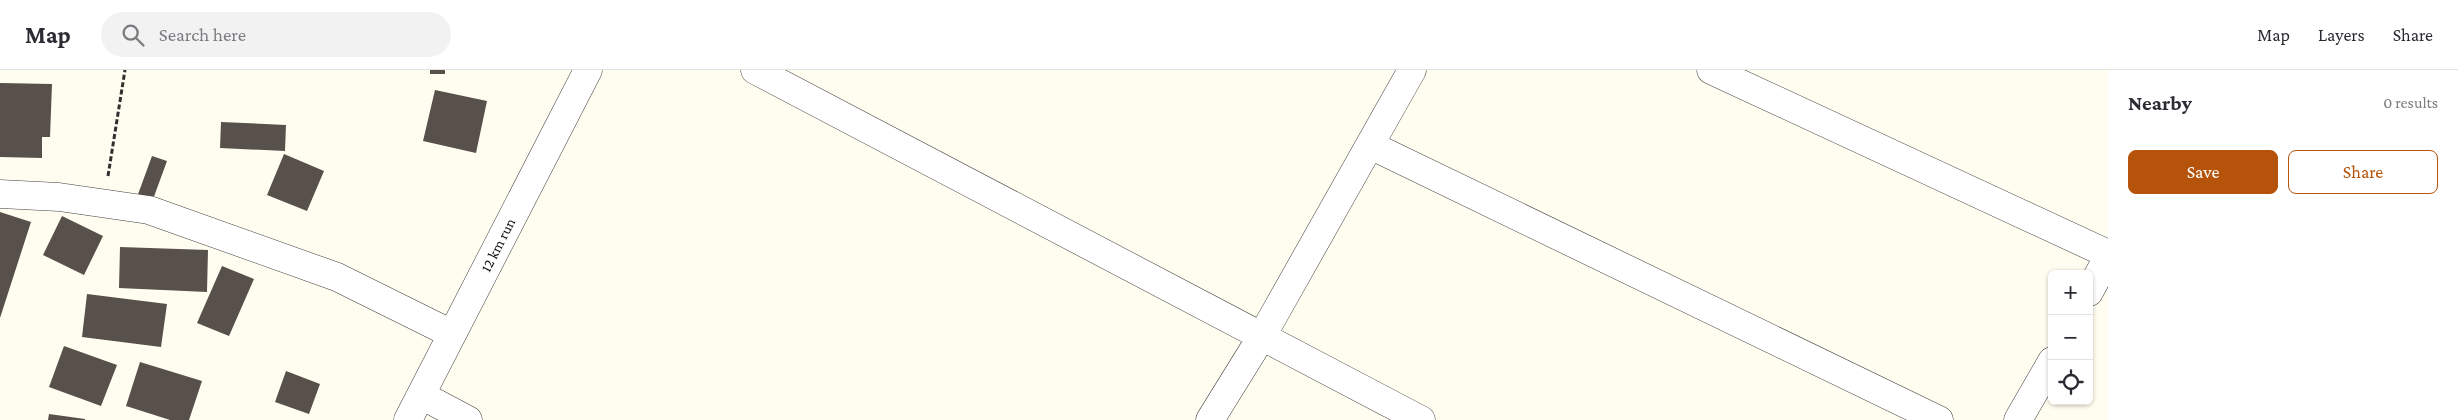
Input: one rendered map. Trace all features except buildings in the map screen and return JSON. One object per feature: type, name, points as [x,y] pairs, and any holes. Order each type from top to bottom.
[{"type":"street","name":"12 km run","points":[[408,420],[588,70]]},
{"type":"street","points":[[754,70],[1420,420]]},
{"type":"street","points":[[1210,420],[1262,336],[1412,70]]},
{"type":"street","points":[[1711,70],[2108,255],[2093,284]]},
{"type":"street","points":[[1370,145],[1939,420]]},
{"type":"street","points":[[0,194],[59,197],[149,210],[338,277],[452,334]]},
{"type":"street","points":[[2018,420],[2048,368]]},
{"type":"street","points":[[421,395],[468,420]]},
{"type":"path","points":[[104,203],[125,70]]}]
